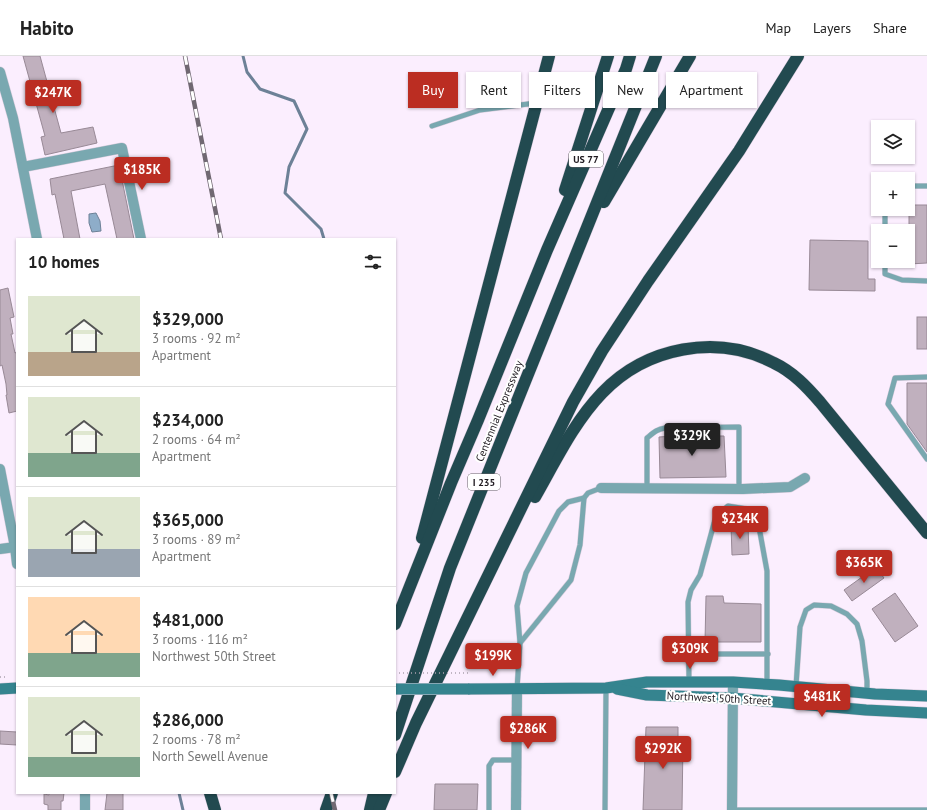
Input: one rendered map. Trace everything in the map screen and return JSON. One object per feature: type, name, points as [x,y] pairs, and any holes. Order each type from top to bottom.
[{"type":"highway","points":[[545,72],[549,56]]},
{"type":"highway","points":[[547,250],[608,56]]},
{"type":"highway","name":"US 77","points":[[547,250],[623,76],[630,56]]},
{"type":"highway","name":"US 77","points":[[585,234],[656,56]]},
{"type":"highway","points":[[585,234],[690,56]]},
{"type":"highway","points":[[396,770],[416,723],[573,402],[602,351],[648,281],[740,151],[798,56]]},
{"type":"highway","points":[[408,589],[535,108]]},
{"type":"highway","name":"Centennial Expressway","points":[[396,731],[450,568],[585,234]]},
{"type":"highway","name":"Centennial Expressway","points":[[396,621],[547,250]]},
{"type":"highway","points":[[485,580],[575,428],[602,393],[627,371],[650,359],[669,352],[694,348],[720,348],[741,351],[774,363],[795,376],[820,402],[927,534]]},
{"type":"highway","points":[[210,794],[215,810]]},
{"type":"highway","points":[[326,810],[332,794]]},
{"type":"highway","points":[[370,810],[374,794]]},
{"type":"highway","points":[[379,810],[386,794]]},
{"type":"main road","name":"Northwest 50th Street","points":[[396,689],[606,688],[647,682],[733,682],[867,693],[927,696]]},
{"type":"main road","points":[[0,689],[16,688]]},
{"type":"main road","name":"Northwest 50th Street","points":[[606,688],[647,695],[732,698],[866,710],[927,713]]},
{"type":"street","points":[[0,72],[13,118],[37,238]]},
{"type":"street","points":[[23,167],[122,148],[141,238]]},
{"type":"street","points":[[0,469],[12,507],[16,555]]},
{"type":"street","points":[[601,488],[739,489],[790,487],[804,478]]},
{"type":"street","points":[[0,549],[15,546]]},
{"type":"street","points":[[732,810],[733,682]]},
{"type":"street","points":[[516,810],[517,689]]},
{"type":"street","points":[[85,794],[85,810]]},
{"type":"lane","points":[[432,126],[480,110],[529,103]]},
{"type":"lane","points":[[915,186],[927,186]]},
{"type":"lane","points":[[885,268],[885,274],[902,280],[927,281]]},
{"type":"lane","points":[[927,377],[895,378],[888,404],[927,459]]},
{"type":"lane","points":[[647,489],[647,438],[658,429],[739,427],[739,489]]},
{"type":"lane","points":[[520,643],[571,580],[580,545],[584,498],[588,493],[601,488]]},
{"type":"lane","points":[[517,689],[520,643],[517,606],[526,573],[559,511],[568,502],[584,498]]},
{"type":"lane","points":[[689,682],[688,602],[691,590],[700,575],[716,516],[728,506],[747,509],[759,527],[768,571],[767,684]]},
{"type":"lane","points":[[796,686],[800,628],[806,610],[814,605],[831,606],[846,614],[857,624],[862,641],[867,693]]},
{"type":"lane","points":[[689,654],[768,654]]},
{"type":"lane","points":[[605,810],[606,688]]},
{"type":"lane","points":[[489,810],[489,766],[493,760],[516,760]]},
{"type":"lane","points":[[732,810],[927,810]]},
{"type":"path","points":[[396,673],[469,674]]},
{"type":"path","points":[[0,677],[6,677]]},
{"type":"water","points":[[96,213],[100,221],[101,231],[92,232],[89,223],[89,214]]},
{"type":"building","points":[[23,56],[40,56],[61,133],[93,127],[97,143],[45,155],[41,137],[45,136]]},
{"type":"building","points":[[119,165],[134,238],[117,238],[105,184],[71,191],[80,238],[64,238],[55,194],[52,195],[50,179]]},
{"type":"building","points":[[915,205],[927,205],[927,263],[915,264],[915,224],[909,224],[909,216],[915,216]]},
{"type":"building","points":[[810,240],[868,241],[868,279],[875,279],[875,291],[809,290]]},
{"type":"building","points":[[8,288],[14,317],[10,318],[13,334],[11,334],[16,352],[16,411],[9,413],[6,384],[2,365],[0,366],[0,290]]},
{"type":"building","points":[[917,317],[927,317],[927,349],[917,349]]},
{"type":"building","points":[[907,383],[927,383],[927,452],[907,424]]},
{"type":"building","points":[[724,436],[726,477],[660,478],[659,437]]},
{"type":"building","points":[[731,525],[748,525],[749,554],[732,555]]},
{"type":"building","points":[[876,567],[884,578],[852,601],[844,590]]},
{"type":"building","points":[[895,593],[918,626],[895,642],[872,609]]},
{"type":"building","points":[[706,596],[723,596],[724,603],[761,604],[761,642],[705,642]]},
{"type":"building","points":[[646,727],[678,727],[678,743],[683,743],[682,810],[643,810]]},
{"type":"building","points":[[0,731],[16,732],[16,745],[0,744]]},
{"type":"building","points":[[435,784],[478,784],[477,810],[434,810]]},
{"type":"building","points":[[44,794],[64,794],[63,801],[61,801],[61,810],[48,810],[48,805],[44,804]]},
{"type":"building","points":[[107,794],[123,794],[123,810],[105,810]]},
{"type":"waterway","points":[[243,56],[247,72],[260,89],[294,101],[307,129],[289,167],[285,193],[321,229],[324,238]]},
{"type":"waterway","points":[[179,794],[183,810]]},
{"type":"railway","points":[[185,56],[221,238]]},
{"type":"railway","points":[[331,794],[335,810]]}]
